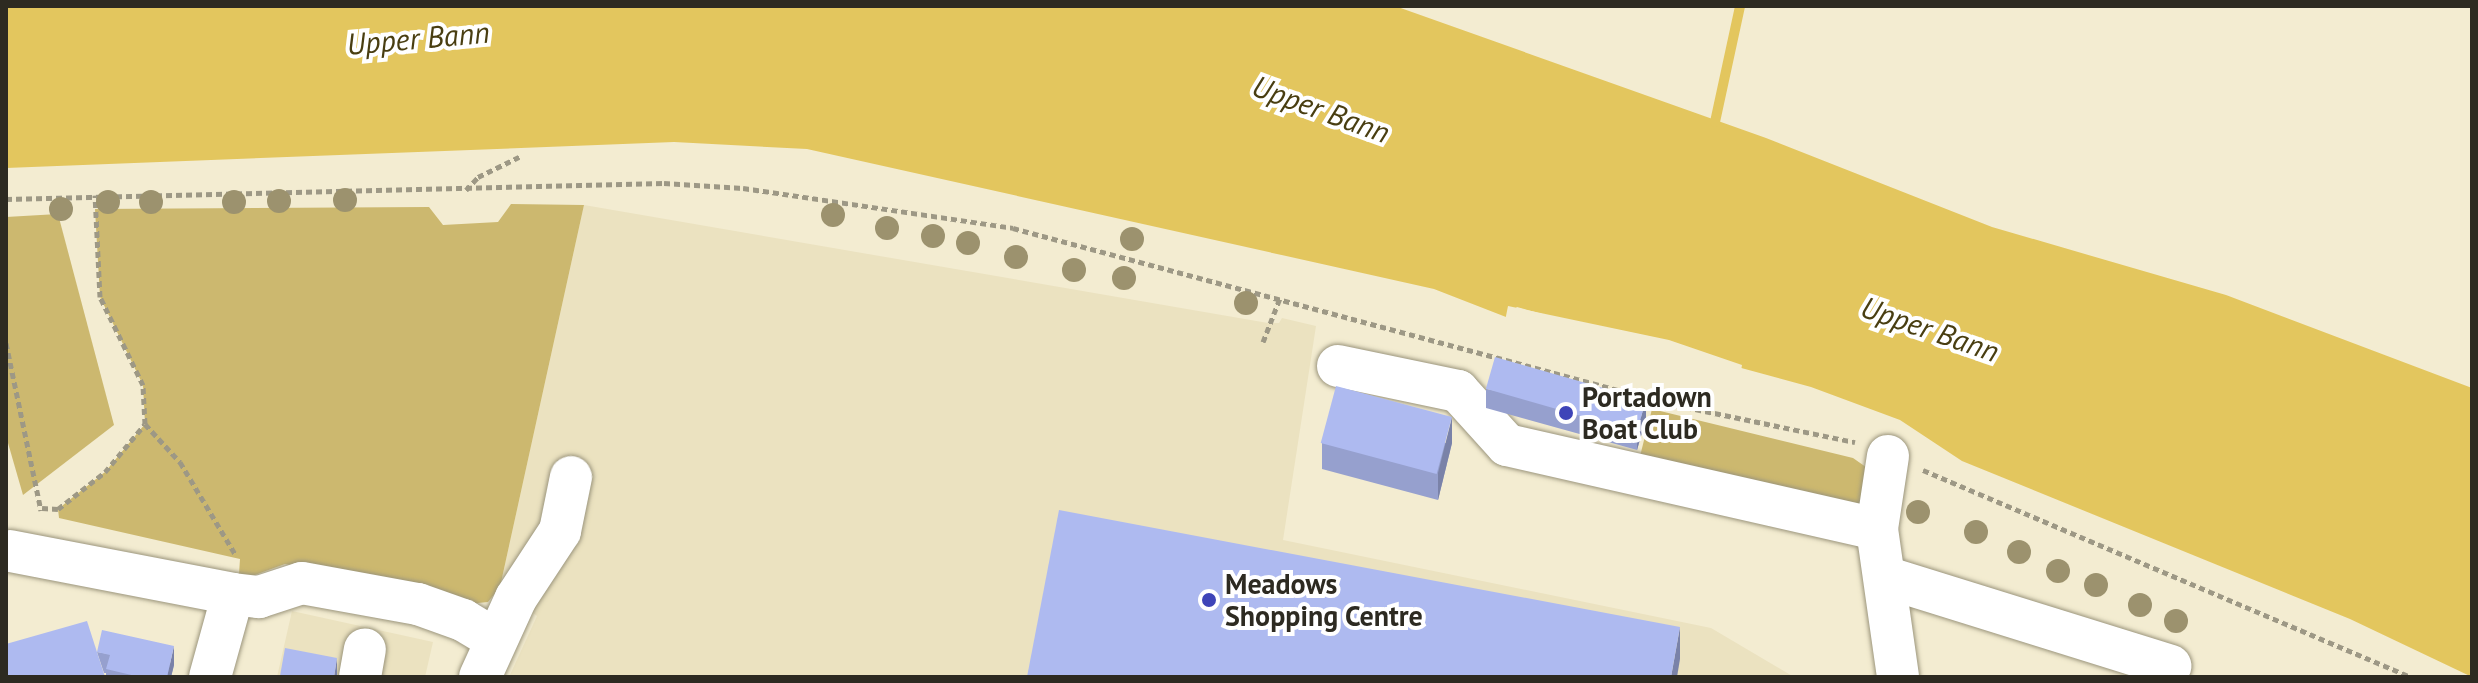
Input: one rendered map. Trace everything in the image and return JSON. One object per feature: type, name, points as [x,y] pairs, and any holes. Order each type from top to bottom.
[{"type":"lane","points":[[1338,366],[1458,391],[1507,445],[1877,529]]},
{"type":"lane","points":[[1888,456],[1877,529],[1898,677]]},
{"type":"lane","points":[[480,677],[495,639],[560,531],[571,477]]},
{"type":"lane","points":[[20,552],[233,594],[259,597],[302,583],[418,604],[463,620],[495,639]]},
{"type":"lane","points":[[1885,577],[2170,666]]},
{"type":"lane","points":[[210,677],[233,594]]},
{"type":"path","points":[[465,191],[478,177],[519,157]]},
{"type":"path","points":[[6,199],[95,195],[465,191],[664,183],[743,188],[1013,228],[1666,403],[1861,443],[2411,677]]},
{"type":"path","points":[[95,195],[100,297],[143,385],[145,424],[180,462],[237,558],[233,594]]},
{"type":"path","points":[[1263,342],[1280,298]]},
{"type":"path","points":[[6,343],[42,508],[20,552]]},
{"type":"path","points":[[42,508],[58,509],[105,472],[145,424]]},
{"type":"shaded area","points":[[511,204],[584,205],[500,587],[488,602],[468,604],[425,587],[285,564],[244,579],[239,574],[240,559],[59,518],[58,509],[105,472],[145,424],[143,385],[100,297],[95,209],[429,207],[443,225],[498,222]]},
{"type":"shaded area","points":[[584,205],[1268,323],[1279,323],[1282,318],[1316,326],[1283,540],[1711,628],[1794,677],[509,677],[537,616],[500,587]]},
{"type":"shaded area","points":[[58,214],[114,425],[23,495],[6,436],[6,217]]},
{"type":"shaded area","points":[[1652,409],[1853,458],[1873,472],[1863,515],[1639,460]]},
{"type":"shaded area","points":[[292,611],[433,642],[425,677],[277,677]]},
{"type":"water","name":"Upper Bann","points":[[6,6],[1395,6],[1766,138],[1992,227],[2226,295],[2472,388],[2472,677],[2350,619],[1962,461],[1900,420],[1811,387],[1517,307],[1506,317],[1434,289],[807,149],[674,142],[6,168]]},
{"type":"pier","points":[[1508,306],[1669,340],[1742,365],[1741,371],[1518,312],[1505,321]]},
{"type":"building","points":[[1495,357],[1646,400],[1637,432],[1486,389]]},
{"type":"building","points":[[1336,386],[1452,417],[1437,474],[1321,443]]},
{"type":"building","name":"Meadows Shopping Centre","points":[[1059,510],[1680,627],[1671,677],[1027,677]]},
{"type":"building","points":[[87,621],[105,677],[6,677],[6,644]]},
{"type":"building","points":[[102,630],[174,646],[167,677],[140,677],[106,669],[110,655],[97,652]]},
{"type":"building","points":[[285,648],[337,658],[334,677],[280,676]]},
{"type":"waterway","points":[[1715,122],[1740,6]]},
{"type":"place","name":"Portadown Boat Club","points":[[1566,413]]},
{"type":"place","name":"Meadows Shopping Centre","points":[[1209,600]]}]
